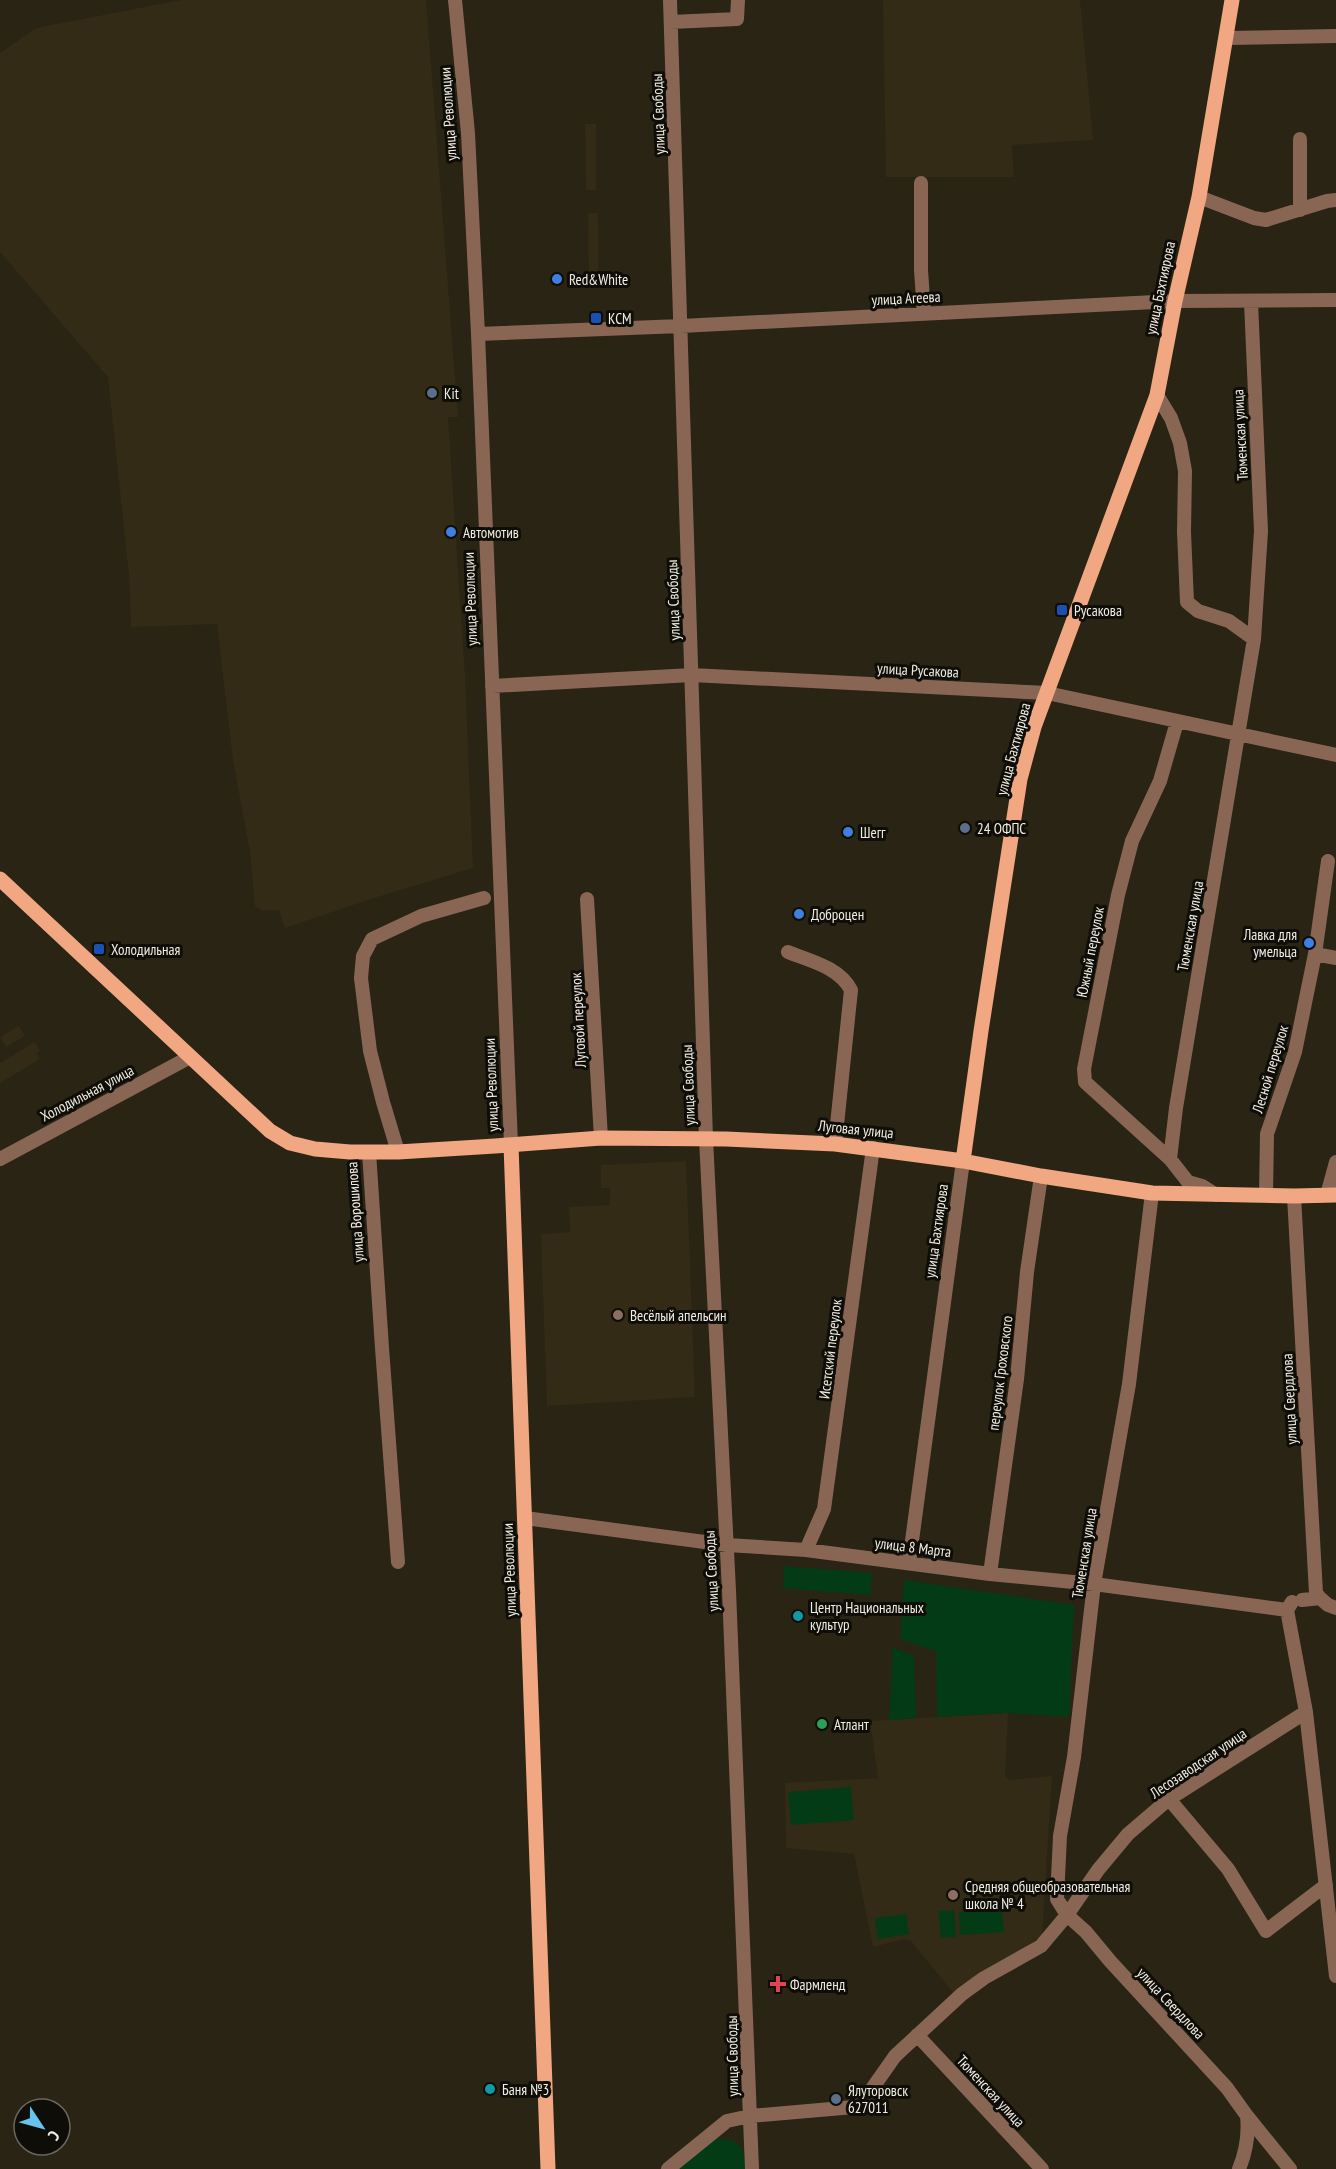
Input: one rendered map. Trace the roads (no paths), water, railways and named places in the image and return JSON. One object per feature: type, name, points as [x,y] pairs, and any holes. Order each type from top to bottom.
[{"type":"main road","name":"улица Бахтиярова","points":[[963,1161],[1020,779],[1034,727],[1157,395],[1199,197],[1232,0]]},
{"type":"main road","name":"улица Ворошилова","points":[[0,879],[270,1131],[290,1143],[315,1149],[369,1152]]},
{"type":"main road","name":"Луговая улица","points":[[369,1152],[602,1138],[835,1144],[963,1161],[1152,1193],[1216,1196],[1332,1195]]},
{"type":"main road","name":"улица Революции","points":[[512,1145],[548,2169]]},
{"type":"street","name":"улица Революции","points":[[455,0],[468,133],[512,1145]]},
{"type":"street","name":"улица Свободы","points":[[670,0],[706,1139],[727,1545],[752,2169]]},
{"type":"street","points":[[671,22],[737,19],[738,0]]},
{"type":"street","points":[[1227,38],[1336,36]]},
{"type":"street","points":[[1300,139],[1300,210]]},
{"type":"street","points":[[921,183],[921,270],[924,314]]},
{"type":"street","points":[[1199,197],[1254,218],[1266,220],[1336,200]]},
{"type":"street","name":"улица Агеева","points":[[478,334],[1175,302],[1336,300]]},
{"type":"street","name":"Тюменская улица","points":[[1170,1160],[1176,1108],[1254,639],[1261,531],[1251,302]]},
{"type":"street","points":[[1157,395],[1171,418],[1180,443],[1185,471],[1184,532],[1187,602],[1198,611],[1228,621],[1254,639]]},
{"type":"street","name":"улица Русакова","points":[[492,686],[692,675],[1047,693],[1336,755]]},
{"type":"street","name":"Южный переулок","points":[[1170,1160],[1085,1082],[1084,1069],[1118,895],[1132,841],[1160,781],[1177,722]]},
{"type":"street","name":"Лесной переулок","points":[[1266,1195],[1267,1134],[1295,1052],[1315,954],[1328,861]]},
{"type":"street","points":[[398,1152],[370,1051],[361,978],[363,956],[372,939],[421,916],[484,898]]},
{"type":"street","name":"Луговой переулок","points":[[587,899],[602,1138]]},
{"type":"street","points":[[788,952],[837,972],[846,980],[851,990],[835,1144]]},
{"type":"street","points":[[1315,954],[1336,958]]},
{"type":"street","name":"Холодильная улица","points":[[0,1159],[190,1057]]},
{"type":"street","name":"Исетский переулок","points":[[806,1550],[824,1509],[873,1148]]},
{"type":"street","name":"улица Ворошилова","points":[[369,1152],[398,1562]]},
{"type":"street","points":[[1170,1160],[1188,1182],[1202,1186],[1216,1196]]},
{"type":"street","name":"улица Бахтиярова","points":[[909,1563],[963,1161]]},
{"type":"street","points":[[1332,1195],[1336,1162]]},
{"type":"street","name":"переулок Гроховского","points":[[990,1574],[1017,1379],[1027,1272],[1041,1176]]},
{"type":"street","name":"Тюменская улица","points":[[1067,1915],[1057,1899],[1060,1836],[1074,1757],[1095,1584],[1129,1384],[1152,1193]]},
{"type":"street","name":"улица Свердлова","points":[[1294,1196],[1316,1593],[1320,1598]]},
{"type":"street","name":"улица 8 Марта","points":[[525,1518],[727,1545],[806,1550],[990,1574],[1294,1604],[1320,1598]]},
{"type":"street","points":[[1320,1598],[1336,1608]]},
{"type":"street","points":[[1294,1604],[1336,1976]]},
{"type":"street","name":"Лесозаводская улица","points":[[668,2169],[727,2121],[750,2116],[854,2107],[862,2103],[895,2056],[962,1994],[984,1978],[1041,1946],[1128,1834],[1169,1799],[1306,1712]]},
{"type":"street","points":[[1169,1799],[1228,1869],[1266,1931],[1326,1885]]},
{"type":"street","name":"улица Свердлова","points":[[1067,1915],[1086,1932],[1227,2088],[1290,2169]]},
{"type":"street","name":"Тюменская улица","points":[[917,2035],[1042,2169]]},
{"type":"street","points":[[1239,2169],[1245,2155],[1247,2116]]},
{"type":"place","name":"Red&White","points":[[557,279]]},
{"type":"place","name":"КСМ","points":[[596,318]]},
{"type":"place","name":"Kit","points":[[432,393]]},
{"type":"place","name":"Автомотив","points":[[451,532]]},
{"type":"place","name":"Русакова","points":[[1062,610]]},
{"type":"place","name":"24 ОФПС","points":[[965,828]]},
{"type":"place","name":"Шегг","points":[[848,832]]},
{"type":"place","name":"Доброцен","points":[[799,914]]},
{"type":"place","name":"Лавка для умельца","points":[[1309,943]]},
{"type":"place","name":"Холодильная","points":[[99,949]]},
{"type":"place","name":"Весёлый апельсин","points":[[618,1315]]},
{"type":"place","name":"Центр Национальных культур","points":[[798,1616]]},
{"type":"place","name":"Атлант","points":[[822,1724]]},
{"type":"place","name":"Средняя общеобразовательная школа № 4","points":[[953,1895]]},
{"type":"place","name":"Фармленд","points":[[778,1984]]},
{"type":"place","name":"Баня №3","points":[[490,2089]]},
{"type":"place","name":"Ялуторовск 627011","points":[[836,2099]]}]
